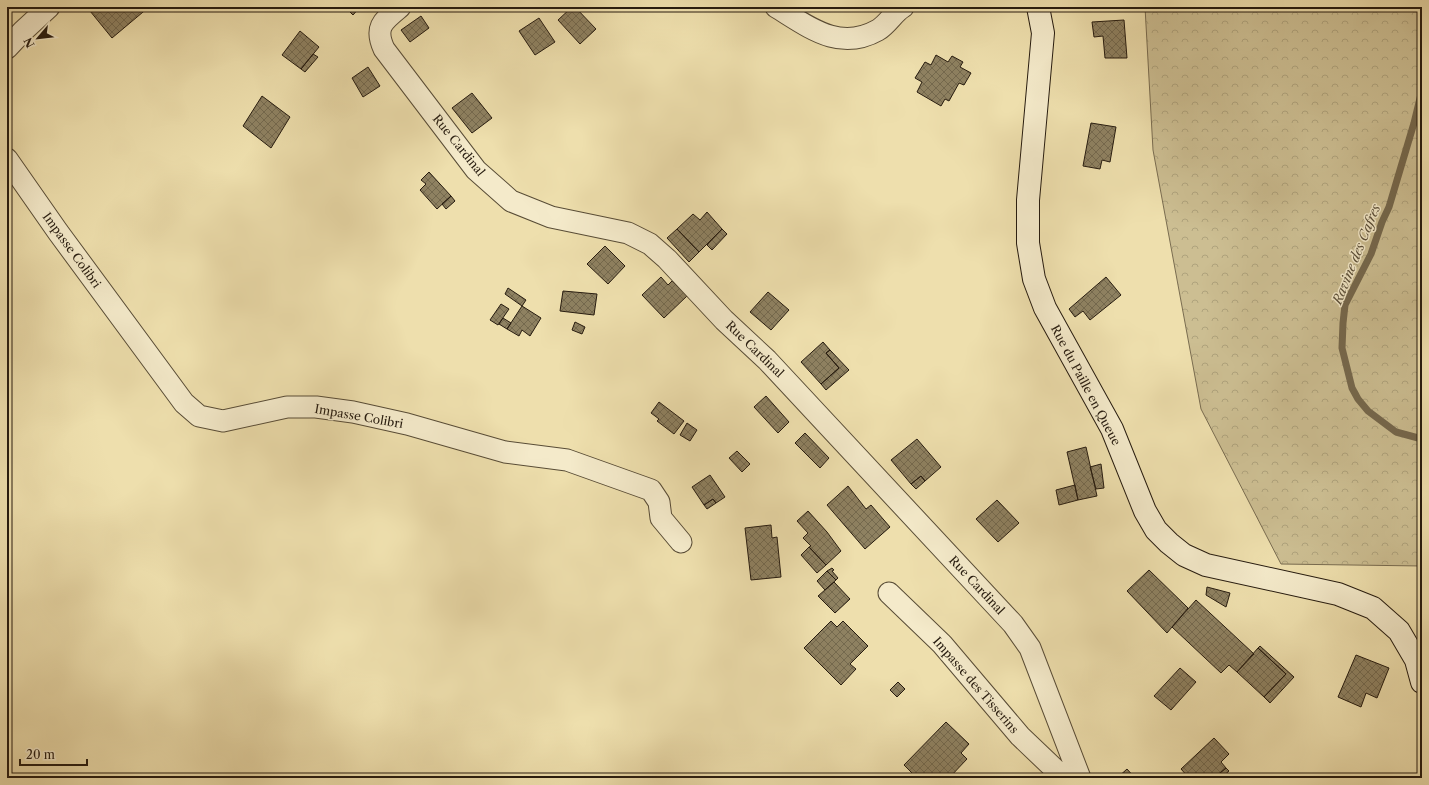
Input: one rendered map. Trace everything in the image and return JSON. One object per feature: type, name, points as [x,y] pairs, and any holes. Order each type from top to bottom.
[{"type":"main road","name":"Rue du Paille en Queue","points":[[1038,7],[1043,33],[1028,200],[1028,243],[1034,279],[1045,308],[1112,429],[1145,511],[1156,530],[1169,544],[1184,555],[1206,565],[1338,594],[1373,608],[1399,631],[1419,658],[1422,682]]},
{"type":"street","points":[[7,48],[23,30],[49,7]]},
{"type":"street","name":"Rue Cardinal","points":[[400,7],[384,22],[379,30],[379,38],[384,49],[476,170],[511,201],[551,217],[628,233],[650,244],[667,259],[724,320],[767,360],[1013,624],[1030,648],[1080,778]]},
{"type":"street","points":[[776,7],[816,31],[834,38],[850,39],[866,36],[880,29],[904,7]]},
{"type":"street","name":"Impasse Colibri","points":[[7,159],[58,232],[184,403],[199,416],[223,421],[288,407],[316,407],[353,412],[407,424],[505,452],[567,460],[651,490],[659,502],[661,518],[681,542]]},
{"type":"street","name":"Impasse des Tisserins","points":[[889,593],[942,644],[1020,736],[1064,778]]},
{"type":"green space","points":[[1145,7],[1422,7],[1422,566],[1281,564],[1201,409],[1153,150]]},
{"type":"building","points":[[94,7],[149,7],[112,38],[90,11]]},
{"type":"building","points":[[345,7],[360,7],[353,15]]},
{"type":"building","points":[[572,7],[575,7],[596,29],[580,44],[558,20]]},
{"type":"building","points":[[421,16],[429,28],[410,42],[401,30]]},
{"type":"building","points":[[539,18],[555,42],[535,55],[519,31]]},
{"type":"building","points":[[1124,20],[1127,58],[1105,58],[1103,36],[1094,37],[1092,22]]},
{"type":"building","points":[[300,31],[319,47],[301,69],[282,55]]},
{"type":"building","points":[[313,54],[318,57],[305,72],[301,69]]},
{"type":"building","points":[[936,55],[948,62],[952,56],[963,62],[960,67],[971,73],[964,85],[959,83],[949,101],[945,99],[941,106],[917,92],[922,82],[915,78],[925,62],[931,65]]},
{"type":"building","points":[[368,67],[380,86],[363,97],[352,78]]},
{"type":"building","points":[[472,93],[492,118],[472,133],[452,108]]},
{"type":"building","points":[[262,96],[290,117],[271,148],[243,126]]},
{"type":"building","points":[[1091,123],[1116,127],[1110,162],[1102,160],[1100,169],[1083,166]]},
{"type":"building","points":[[429,172],[451,196],[437,209],[420,190],[426,184],[421,180]]},
{"type":"building","points":[[451,196],[455,201],[446,209],[442,204]]},
{"type":"building","points":[[707,212],[722,229],[699,252],[677,229],[693,214],[700,220]]},
{"type":"building","points":[[677,229],[699,252],[689,262],[667,238]]},
{"type":"building","points":[[722,229],[727,234],[712,250],[707,245]]},
{"type":"building","points":[[605,246],[625,266],[608,284],[587,264]]},
{"type":"building","points":[[661,277],[668,285],[672,281],[687,296],[664,318],[642,295]]},
{"type":"building","points":[[1106,277],[1121,295],[1090,320],[1083,311],[1075,317],[1069,309]]},
{"type":"building","points":[[508,288],[526,300],[522,306],[505,294]]},
{"type":"building","points":[[563,291],[597,294],[594,315],[560,311]]},
{"type":"building","points":[[768,292],[789,310],[771,330],[750,312]]},
{"type":"building","points":[[501,304],[509,309],[498,325],[490,320]]},
{"type":"building","points":[[522,306],[541,318],[530,336],[522,330],[519,336],[507,329]]},
{"type":"building","points":[[503,318],[511,323],[507,329],[499,324]]},
{"type":"building","points":[[575,322],[585,327],[582,334],[572,330]]},
{"type":"building","points":[[823,342],[830,350],[826,353],[839,368],[821,384],[801,362]]},
{"type":"building","points":[[830,350],[849,370],[826,390],[821,384],[839,368],[826,353]]},
{"type":"building","points":[[766,396],[789,422],[778,433],[754,407]]},
{"type":"building","points":[[659,402],[684,421],[674,434],[657,421],[659,419],[651,413]]},
{"type":"building","points":[[687,423],[697,430],[690,441],[680,435]]},
{"type":"building","points":[[805,433],[829,458],[820,468],[795,443]]},
{"type":"building","points":[[917,439],[941,467],[925,481],[921,476],[911,484],[891,460]]},
{"type":"building","points":[[1086,447],[1097,496],[1078,500],[1067,452]]},
{"type":"building","points":[[737,451],[750,464],[742,472],[729,458]]},
{"type":"building","points":[[1101,464],[1104,488],[1096,489],[1090,467]]},
{"type":"building","points":[[710,475],[725,497],[716,503],[713,499],[704,505],[692,487]]},
{"type":"building","points":[[921,476],[925,481],[916,489],[911,484]]},
{"type":"building","points":[[1075,485],[1078,500],[1059,505],[1056,490]]},
{"type":"building","points":[[848,486],[866,509],[871,505],[890,527],[865,549],[827,505]]},
{"type":"building","points":[[713,499],[716,503],[707,509],[704,505]]},
{"type":"building","points":[[997,500],[1019,523],[998,542],[976,519]]},
{"type":"building","points":[[808,511],[827,532],[841,551],[826,565],[809,547],[811,546],[803,538],[808,533],[797,521]]},
{"type":"building","points":[[771,525],[772,538],[777,537],[781,577],[751,580],[745,528]]},
{"type":"building","points":[[809,547],[826,565],[817,573],[801,555]]},
{"type":"building","points":[[832,568],[834,570],[832,571],[838,578],[836,580],[827,571]]},
{"type":"building","points":[[1149,570],[1188,608],[1167,633],[1127,591]]},
{"type":"building","points":[[827,571],[836,580],[825,590],[817,581]]},
{"type":"building","points":[[834,582],[850,599],[835,613],[818,596]]},
{"type":"building","points":[[1207,587],[1230,593],[1226,607],[1206,595]]},
{"type":"building","points":[[1196,600],[1254,654],[1237,672],[1229,665],[1221,673],[1172,627]]},
{"type":"building","points":[[831,621],[837,627],[843,621],[868,646],[850,664],[856,669],[841,685],[804,648]]},
{"type":"building","points":[[1260,646],[1294,677],[1270,703],[1264,697],[1286,674],[1258,648]]},
{"type":"building","points":[[1258,648],[1286,674],[1264,697],[1237,672]]},
{"type":"building","points":[[1356,655],[1389,668],[1377,698],[1366,693],[1361,707],[1338,697]]},
{"type":"building","points":[[1180,668],[1196,682],[1171,710],[1154,696]]},
{"type":"building","points":[[898,682],[905,689],[897,697],[890,690]]},
{"type":"building","points":[[946,722],[969,744],[961,753],[967,759],[949,778],[917,778],[904,765]]},
{"type":"building","points":[[1214,738],[1229,754],[1221,762],[1226,768],[1214,778],[1189,778],[1181,769]]},
{"type":"building","points":[[1226,768],[1229,771],[1221,778],[1214,778]]},
{"type":"building","points":[[1127,769],[1135,778],[1117,778]]},
{"type":"waterway","name":"Ravine des Cafres","points":[[1422,90],[1414,123],[1389,207],[1371,254],[1345,305],[1342,348],[1352,388],[1358,399],[1368,411],[1396,432],[1422,439]]}]
